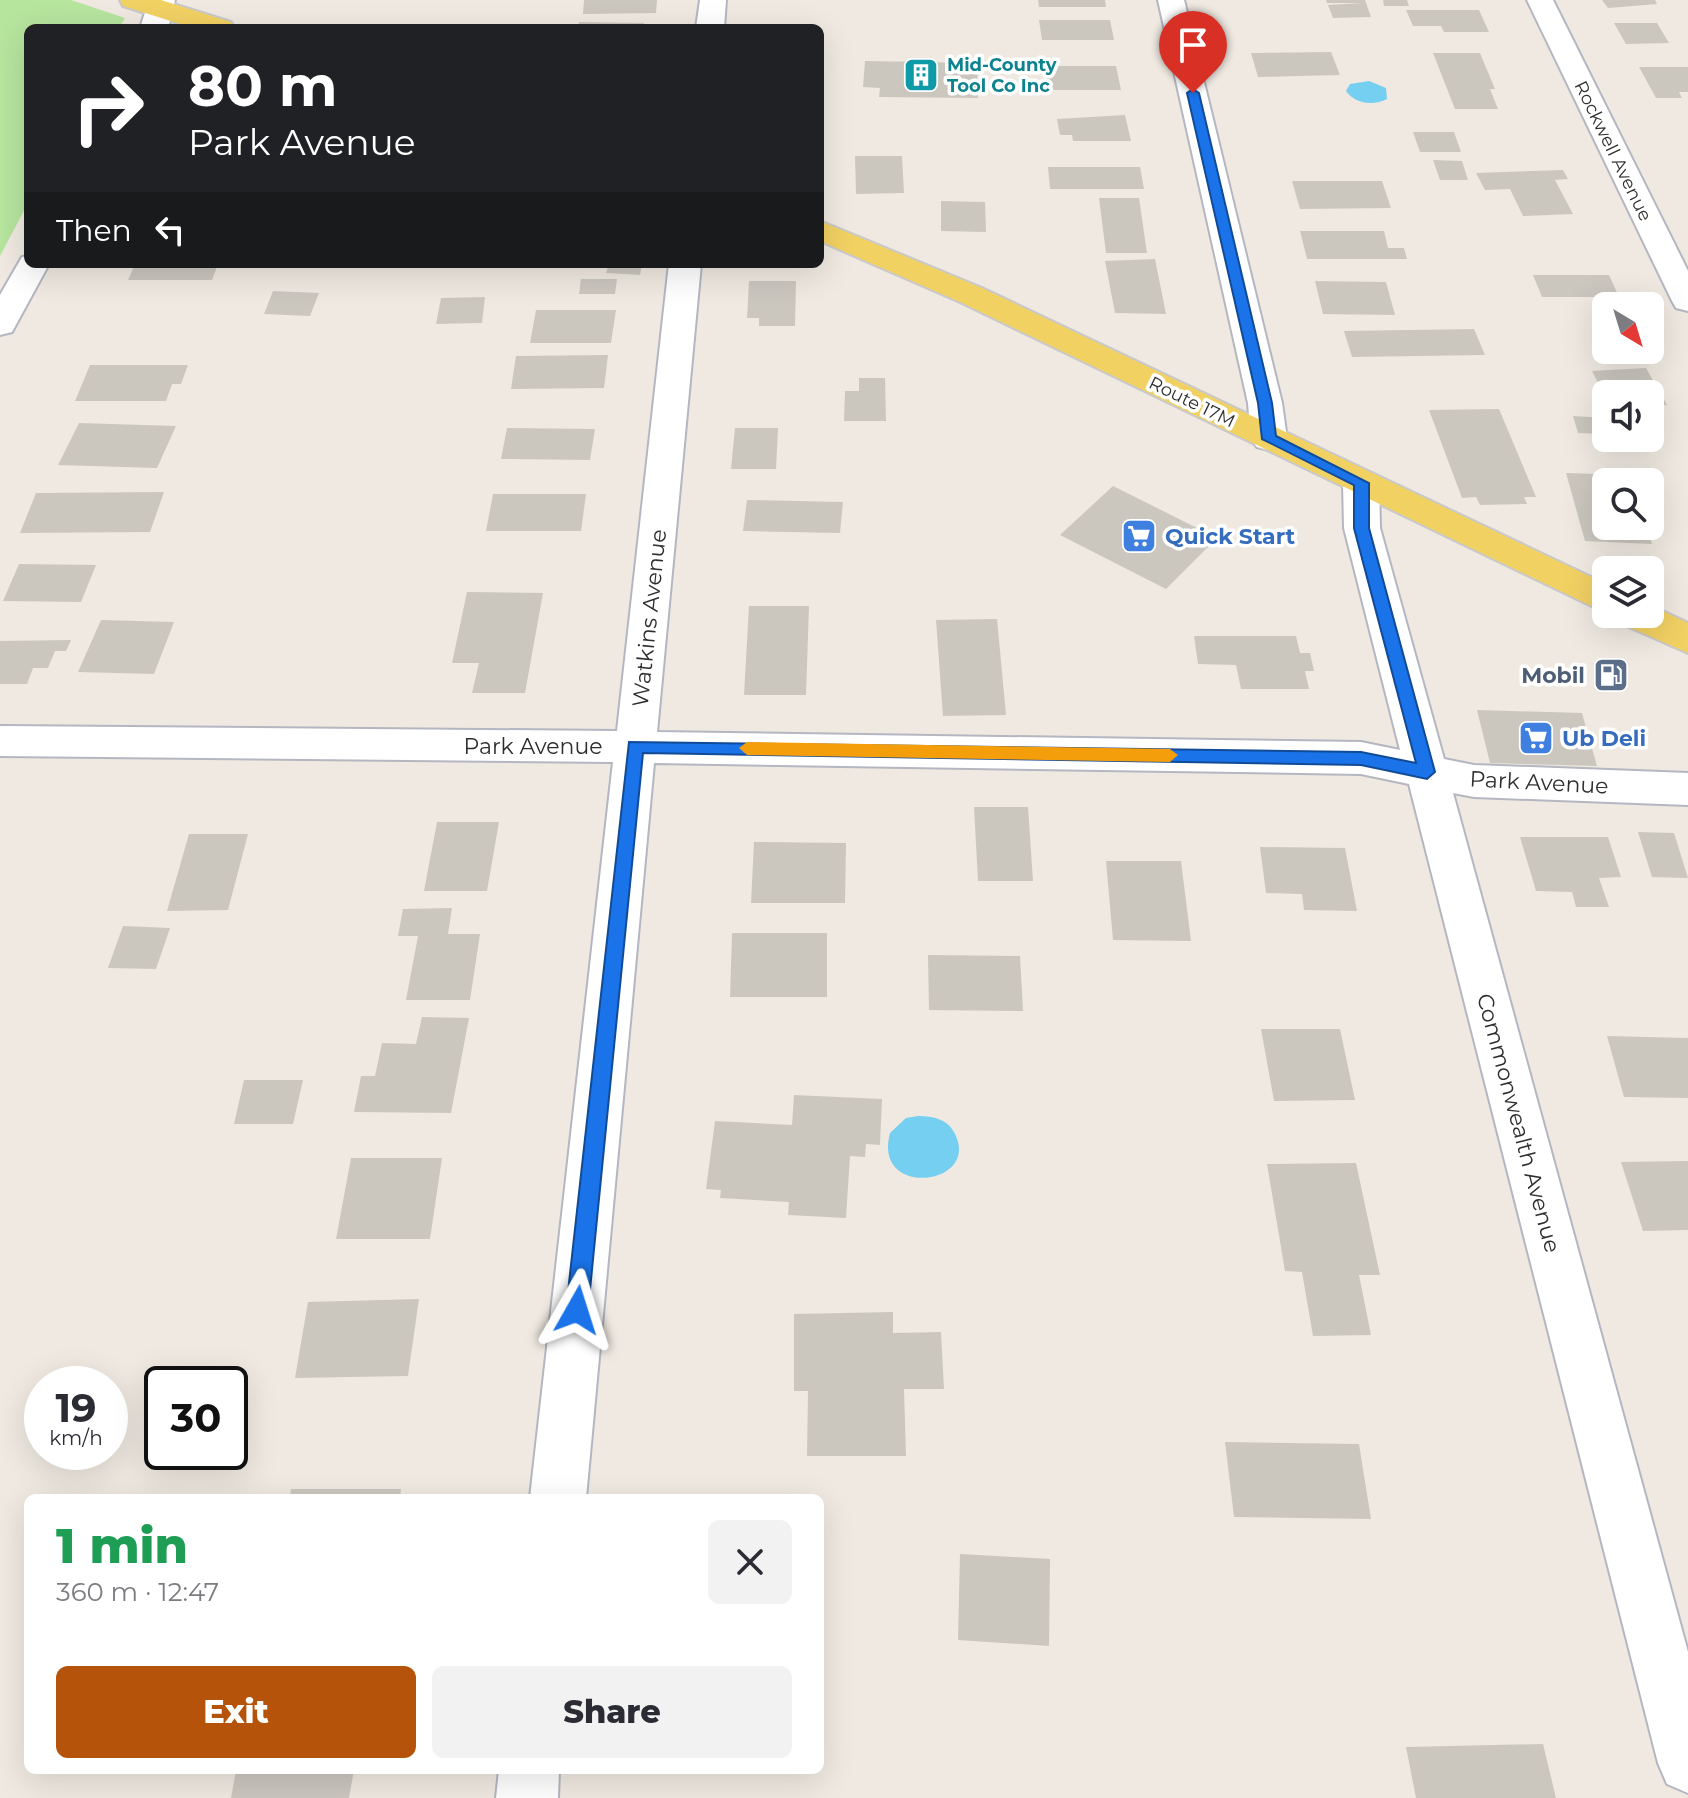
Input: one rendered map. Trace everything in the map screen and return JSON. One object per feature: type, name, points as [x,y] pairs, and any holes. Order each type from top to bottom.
[{"type":"main road","points":[[152,9],[206,24]]},
{"type":"main road","name":"Route 17M","points":[[824,232],[971,295],[1592,593]]},
{"type":"main road","points":[[1664,627],[1688,639]]},
{"type":"street","points":[[710,24],[713,0]]},
{"type":"street","points":[[1171,0],[1265,403],[1269,439]]},
{"type":"street","name":"Rockwell Avenue","points":[[1540,0],[1688,301]]},
{"type":"street","points":[[0,325],[31,268]]},
{"type":"street","name":"Watkins Avenue","points":[[558,1494],[685,268]]},
{"type":"street","name":"Commonwealth Avenue","points":[[1361,483],[1362,528],[1688,1763]]},
{"type":"street","name":"Park Avenue","points":[[0,741],[1361,758],[1474,781],[1688,789]]},
{"type":"street","points":[[527,1798],[529,1774]]},
{"type":"green space","points":[[0,0],[71,0],[125,18],[121,24],[24,24],[24,211],[0,256]]},
{"type":"water","points":[[1369,81],[1386,88],[1387,99],[1376,103],[1365,102],[1354,99],[1346,91],[1350,84]]},
{"type":"water","points":[[906,1118],[940,1119],[948,1125],[955,1134],[959,1152],[953,1165],[941,1174],[926,1178],[910,1176],[896,1168],[889,1154],[890,1133]]},
{"type":"building","points":[[584,0],[657,0],[656,13],[583,14]]},
{"type":"building","points":[[1038,0],[1105,0],[1106,7],[1039,7]]},
{"type":"building","points":[[1326,0],[1365,0],[1371,17],[1333,18],[1328,5],[1362,3],[1327,3]]},
{"type":"building","points":[[1383,0],[1407,0],[1409,6],[1384,6]]},
{"type":"building","points":[[1602,0],[1655,0],[1657,4],[1608,8]]},
{"type":"building","points":[[1406,10],[1479,10],[1489,32],[1444,32],[1441,26],[1413,26]]},
{"type":"building","points":[[1039,20],[1110,20],[1114,40],[1042,40]]},
{"type":"building","points":[[579,22],[644,23],[644,24]]},
{"type":"building","points":[[1614,23],[1657,23],[1669,43],[1626,44]]},
{"type":"building","points":[[1331,52],[1340,75],[1258,77],[1251,53]]},
{"type":"building","points":[[1433,53],[1480,53],[1495,89],[1490,89],[1498,109],[1455,109]]},
{"type":"building","name":"Mid-County Tool Co Inc","points":[[865,61],[977,63],[978,98],[879,97],[880,88],[863,87]]},
{"type":"building","points":[[1044,66],[1116,66],[1121,90],[1048,90]]},
{"type":"building","points":[[1639,67],[1688,67],[1688,92],[1679,92],[1682,98],[1656,98]]},
{"type":"building","points":[[1125,115],[1131,141],[1073,141],[1072,135],[1060,135],[1057,119]]},
{"type":"building","points":[[1413,132],[1454,132],[1461,152],[1420,152]]},
{"type":"building","points":[[855,156],[902,156],[904,193],[856,194]]},
{"type":"building","points":[[1433,160],[1462,161],[1468,180],[1440,180]]},
{"type":"building","points":[[1048,167],[1140,167],[1144,189],[1050,189]]},
{"type":"building","points":[[1563,170],[1568,179],[1555,180],[1573,214],[1523,216],[1510,189],[1485,190],[1476,173]]},
{"type":"building","points":[[1292,181],[1382,181],[1391,208],[1300,209]]},
{"type":"building","points":[[1099,198],[1139,198],[1147,253],[1106,253]]},
{"type":"building","points":[[941,201],[985,202],[986,232],[941,231]]},
{"type":"building","points":[[1300,231],[1384,231],[1388,248],[1404,248],[1407,259],[1307,259]]},
{"type":"building","points":[[1155,259],[1166,314],[1115,313],[1105,261]]},
{"type":"building","points":[[133,268],[216,268],[212,280],[128,280]]},
{"type":"building","points":[[608,268],[641,268],[640,275],[606,273]]},
{"type":"building","points":[[1533,275],[1609,275],[1617,292],[1592,292],[1592,297],[1542,297]]},
{"type":"building","points":[[581,279],[617,279],[615,294],[579,294]]},
{"type":"building","points":[[749,281],[796,281],[795,326],[759,326],[759,318],[747,318]]},
{"type":"building","points":[[1315,281],[1386,282],[1395,315],[1323,314]]},
{"type":"building","points":[[273,291],[319,293],[310,316],[264,314]]},
{"type":"building","points":[[485,297],[482,323],[436,324],[441,298]]},
{"type":"building","points":[[536,310],[616,310],[611,343],[530,343]]},
{"type":"building","points":[[1474,329],[1485,355],[1352,357],[1344,331]]},
{"type":"building","points":[[608,355],[604,388],[511,389],[516,356]]},
{"type":"building","points":[[90,365],[188,365],[181,384],[172,384],[166,401],[75,401]]},
{"type":"building","points":[[1646,368],[1653,380],[1597,380],[1592,371]]},
{"type":"building","points":[[859,378],[885,378],[886,421],[844,421],[845,391],[859,391]]},
{"type":"building","points":[[1499,409],[1536,497],[1524,497],[1527,504],[1480,505],[1476,497],[1462,498],[1429,410]]},
{"type":"building","points":[[1573,416],[1592,417],[1592,434],[1578,433]]},
{"type":"building","points":[[79,423],[176,426],[157,468],[58,465]]},
{"type":"building","points":[[507,428],[595,429],[590,460],[501,459]]},
{"type":"building","points":[[735,428],[778,428],[776,469],[731,469]]},
{"type":"building","points":[[1566,473],[1592,474],[1592,540],[1651,540],[1652,544],[1585,541]]},
{"type":"building","name":"Quick Start","points":[[1113,486],[1217,538],[1166,589],[1060,535]]},
{"type":"building","points":[[164,492],[150,532],[20,533],[36,493]]},
{"type":"building","points":[[493,494],[586,494],[581,531],[486,531]]},
{"type":"building","points":[[747,500],[843,502],[840,533],[743,531]]},
{"type":"building","points":[[19,564],[96,565],[81,602],[3,601]]},
{"type":"building","points":[[467,592],[543,593],[525,693],[472,693],[479,663],[452,663]]},
{"type":"building","points":[[749,606],[809,606],[806,695],[744,695]]},
{"type":"building","points":[[997,619],[1006,715],[943,716],[936,620]]},
{"type":"building","points":[[101,620],[174,622],[154,674],[78,672]]},
{"type":"building","points":[[1194,636],[1296,636],[1300,653],[1310,653],[1314,671],[1305,671],[1309,689],[1241,689],[1236,665],[1198,664]]},
{"type":"building","points":[[71,640],[66,651],[55,651],[48,668],[33,668],[27,684],[0,684],[0,641]]},
{"type":"building","name":"Ub Deli","points":[[1477,710],[1582,713],[1597,766],[1490,763]]},
{"type":"building","points":[[974,807],[1028,807],[1033,881],[978,881]]},
{"type":"building","points":[[437,822],[499,822],[487,891],[424,891]]},
{"type":"building","points":[[1638,832],[1674,833],[1688,878],[1652,877]]},
{"type":"building","points":[[189,834],[248,834],[228,910],[167,911]]},
{"type":"building","points":[[1520,837],[1608,837],[1621,877],[1599,878],[1609,907],[1576,907],[1572,892],[1536,891]]},
{"type":"building","points":[[754,842],[846,843],[845,903],[751,903]]},
{"type":"building","points":[[1260,847],[1345,848],[1357,911],[1304,910],[1302,894],[1266,893]]},
{"type":"building","points":[[1106,861],[1181,861],[1191,941],[1113,940]]},
{"type":"building","points":[[452,908],[448,934],[480,934],[470,1000],[406,1000],[418,936],[398,936],[403,909]]},
{"type":"building","points":[[123,926],[170,928],[156,969],[108,968]]},
{"type":"building","points":[[732,933],[827,933],[827,997],[730,997]]},
{"type":"building","points":[[928,955],[1020,956],[1023,1011],[929,1010]]},
{"type":"building","points":[[422,1017],[469,1018],[451,1113],[354,1112],[361,1076],[375,1076],[382,1043],[416,1044]]},
{"type":"building","points":[[1261,1029],[1340,1029],[1355,1100],[1274,1101]]},
{"type":"building","points":[[1607,1036],[1688,1038],[1688,1098],[1624,1097]]},
{"type":"building","points":[[244,1080],[303,1080],[293,1124],[234,1124]]},
{"type":"building","points":[[794,1095],[882,1099],[880,1145],[866,1144],[865,1157],[850,1156],[846,1218],[788,1215],[789,1202],[720,1198],[721,1190],[706,1189],[715,1121],[792,1125]]},
{"type":"building","points":[[351,1158],[442,1158],[430,1239],[336,1239]]},
{"type":"building","points":[[1688,1161],[1688,1230],[1643,1231],[1621,1162]]},
{"type":"building","points":[[1356,1163],[1380,1275],[1359,1275],[1371,1335],[1313,1336],[1302,1272],[1285,1271],[1267,1164]]},
{"type":"building","points":[[419,1299],[408,1376],[295,1378],[308,1302]]},
{"type":"building","points":[[893,1312],[893,1333],[941,1332],[944,1389],[904,1389],[906,1456],[807,1456],[808,1391],[794,1391],[794,1314]]},
{"type":"building","points":[[1225,1442],[1359,1444],[1371,1519],[1234,1517]]},
{"type":"building","points":[[291,1489],[401,1489],[400,1494],[290,1494]]},
{"type":"building","points":[[960,1554],[1050,1559],[1049,1646],[958,1640]]},
{"type":"building","points":[[1543,1744],[1556,1798],[1416,1798],[1406,1747]]},
{"type":"building","points":[[235,1774],[353,1774],[349,1798],[231,1798]]},
{"type":"slow traffic","points":[[747,748],[1170,755]]},
{"type":"place","name":"Mid-County Tool Co Inc","points":[[921,75]]},
{"type":"place","name":"Quick Start","points":[[1139,536]]},
{"type":"place","name":"Mobil","points":[[1611,675]]},
{"type":"place","name":"Ub Deli","points":[[1536,738]]},
{"type":"route","points":[[577,1310],[635,747],[1361,758],[1427,772],[1362,528],[1361,483],[1269,439],[1265,403],[1193,93]]}]
